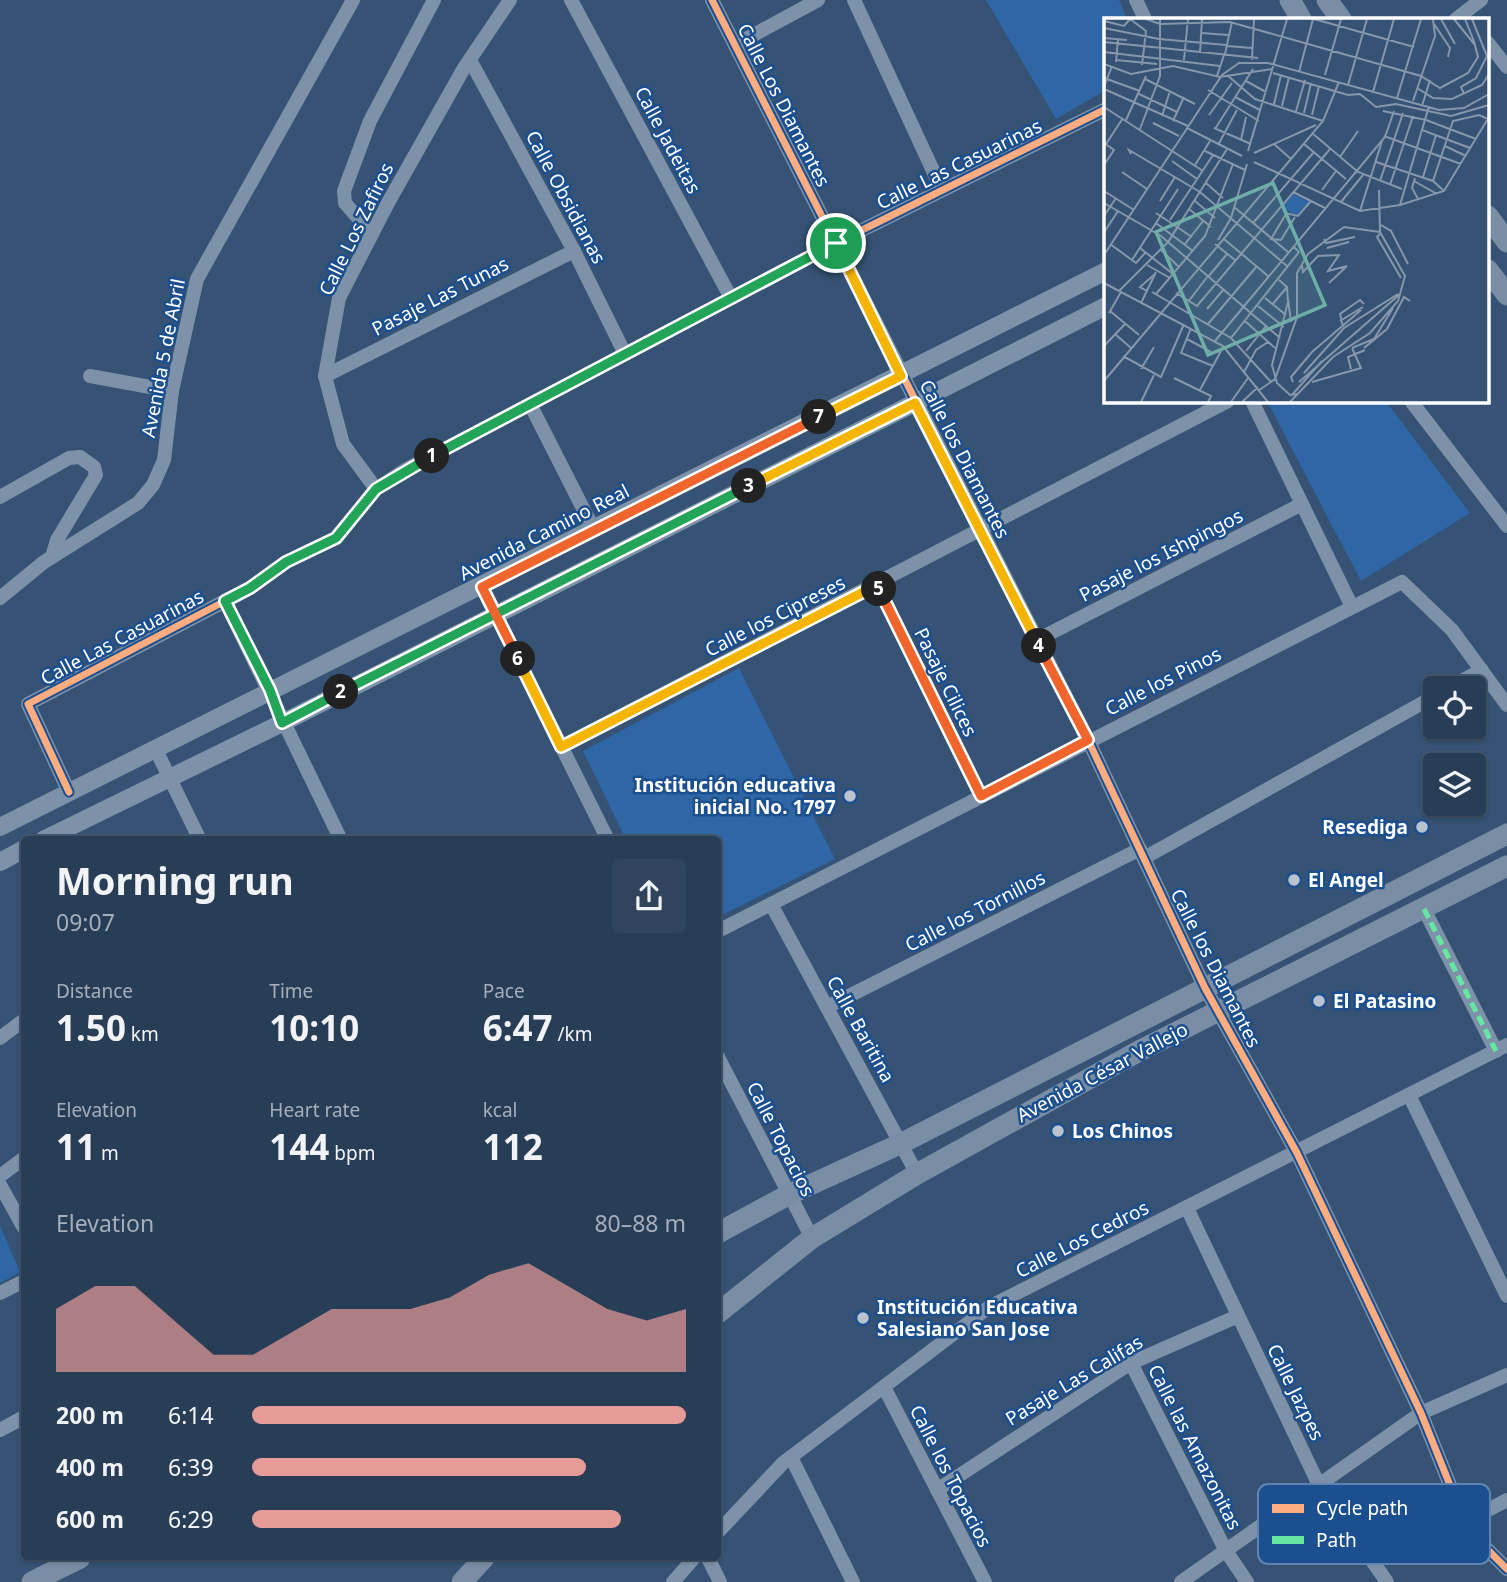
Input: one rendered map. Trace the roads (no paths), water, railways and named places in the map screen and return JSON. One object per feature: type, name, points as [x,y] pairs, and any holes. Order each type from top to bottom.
[{"type":"main road","points":[[1290,0],[1300,18]]},
{"type":"main road","points":[[1327,0],[1340,18]]},
{"type":"main road","points":[[1490,219],[1507,242]]},
{"type":"main road","points":[[1490,273],[1507,295]]},
{"type":"main road","name":"Avenida César Vallejo","points":[[721,1231],[788,1195],[902,1143],[1507,834]]},
{"type":"main road","points":[[1476,850],[1498,871]]},
{"type":"main road","name":"Avenida César Vallejo","points":[[721,1311],[812,1238],[917,1174],[1074,1085],[1498,871]]},
{"type":"main road","points":[[1371,904],[1383,929]]},
{"type":"main road","points":[[32,1582],[76,1560]]},
{"type":"main road","points":[[462,1582],[482,1560]]},
{"type":"street","name":"Avenida 5 de Abril","points":[[0,598],[52,556],[138,503],[153,485],[164,460],[172,391],[197,279],[353,0]]},
{"type":"street","points":[[372,234],[345,203],[344,191],[370,121],[434,0]]},
{"type":"street","name":"Calle Los Zafiros","points":[[376,489],[343,444],[325,376],[339,298],[470,60],[510,0]]},
{"type":"street","name":"Calle Jadeitas","points":[[571,0],[731,298]]},
{"type":"street","name":"Calle Los Diamantes","points":[[712,0],[901,376]]},
{"type":"street","points":[[735,45],[818,0]]},
{"type":"street","points":[[853,0],[942,190]]},
{"type":"street","points":[[1136,0],[1145,18]]},
{"type":"street","points":[[1463,17],[1481,0]]},
{"type":"street","points":[[1490,46],[1507,67]]},
{"type":"street","name":"Calle Obsidianas","points":[[470,60],[574,251],[625,354]]},
{"type":"street","name":"Calle Las Casuarinas","points":[[69,792],[28,704],[250,588],[286,562],[336,538],[376,489],[405,470],[836,243],[1104,110]]},
{"type":"street","name":"Pasaje Las Tunas","points":[[325,376],[574,251]]},
{"type":"street","name":"Avenida Camino Real","points":[[0,827],[1104,272]]},
{"type":"street","points":[[51,836],[282,723],[1104,307]]},
{"type":"street","points":[[90,376],[172,391]]},
{"type":"street","name":"Calle los Diamantes","points":[[901,376],[1088,740],[1205,988],[1297,1153],[1421,1413],[1451,1484]]},
{"type":"street","name":"Calle los Cipreses","points":[[561,747],[981,532],[1226,402]]},
{"type":"street","points":[[1252,402],[1352,607]]},
{"type":"street","points":[[1412,402],[1507,526]]},
{"type":"street","points":[[530,404],[594,530]]},
{"type":"street","points":[[0,497],[69,458],[80,457],[94,467],[96,475],[90,489],[57,540],[52,556]]},
{"type":"street","name":"Pasaje los Ishpingos","points":[[1037,640],[1302,503]]},
{"type":"street","name":"Calle los Pinos","points":[[721,929],[1402,582],[1452,629],[1482,670]]},
{"type":"street","name":"Pasaje Cilices","points":[[877,585],[981,796]]},
{"type":"street","points":[[482,587],[606,836]]},
{"type":"street","points":[[225,601],[339,836]]},
{"type":"street","points":[[1471,676],[1482,670],[1507,705]]},
{"type":"street","name":"Calle los Tornillos","points":[[827,1007],[1142,854],[1423,702]]},
{"type":"street","points":[[155,748],[198,836]]},
{"type":"street","points":[[0,862],[21,851]]},
{"type":"street","name":"Calle Baritina","points":[[771,904],[917,1174]]},
{"type":"street","points":[[1424,909],[1501,1048]]},
{"type":"street","points":[[0,1038],[21,1022]]},
{"type":"street","name":"Calle Los Cedros","points":[[721,1529],[790,1457],[989,1307],[1501,1048]]},
{"type":"street","name":"Calle Topacios","points":[[721,1069],[812,1238]]},
{"type":"street","points":[[1409,1095],[1507,1296]]},
{"type":"street","points":[[0,1176],[21,1160]]},
{"type":"street","points":[[0,1185],[21,1223]]},
{"type":"street","name":"Calle Jazpes","points":[[1187,1208],[1319,1484]]},
{"type":"street","points":[[0,1293],[21,1282]]},
{"type":"street","name":"Pasaje Las Califas","points":[[937,1490],[1131,1363],[1238,1316]]},
{"type":"street","name":"Calle las Amazonitas","points":[[1131,1363],[1226,1551],[1247,1582]]},
{"type":"street","points":[[1320,1484],[1421,1413],[1507,1375]]},
{"type":"street","name":"Calle los Topacios","points":[[884,1387],[985,1582]]},
{"type":"street","points":[[0,1430],[21,1419]]},
{"type":"street","points":[[790,1457],[853,1582]]},
{"type":"street","points":[[1490,1509],[1507,1500]]},
{"type":"street","points":[[1181,1582],[1258,1528]]},
{"type":"street","name":"Calle los Diamantes","points":[[1490,1552],[1507,1569]]},
{"type":"street","points":[[673,1582],[692,1560]]},
{"type":"street","points":[[709,1560],[720,1582]]},
{"type":"street","name":"Calle Jazpes","points":[[1374,1564],[1387,1582]]},
{"type":"place","name":"Institución educativa inicial No. 1797","points":[[850,796]]},
{"type":"place","name":"Resediga","points":[[1422,827]]},
{"type":"place","name":"El Angel","points":[[1294,880]]},
{"type":"place","name":"El Patasino","points":[[1319,1001]]},
{"type":"place","name":"Los Chinos","points":[[1058,1131]]},
{"type":"place","name":"Institución Educativa Salesiano San Jose","points":[[863,1318]]}]
